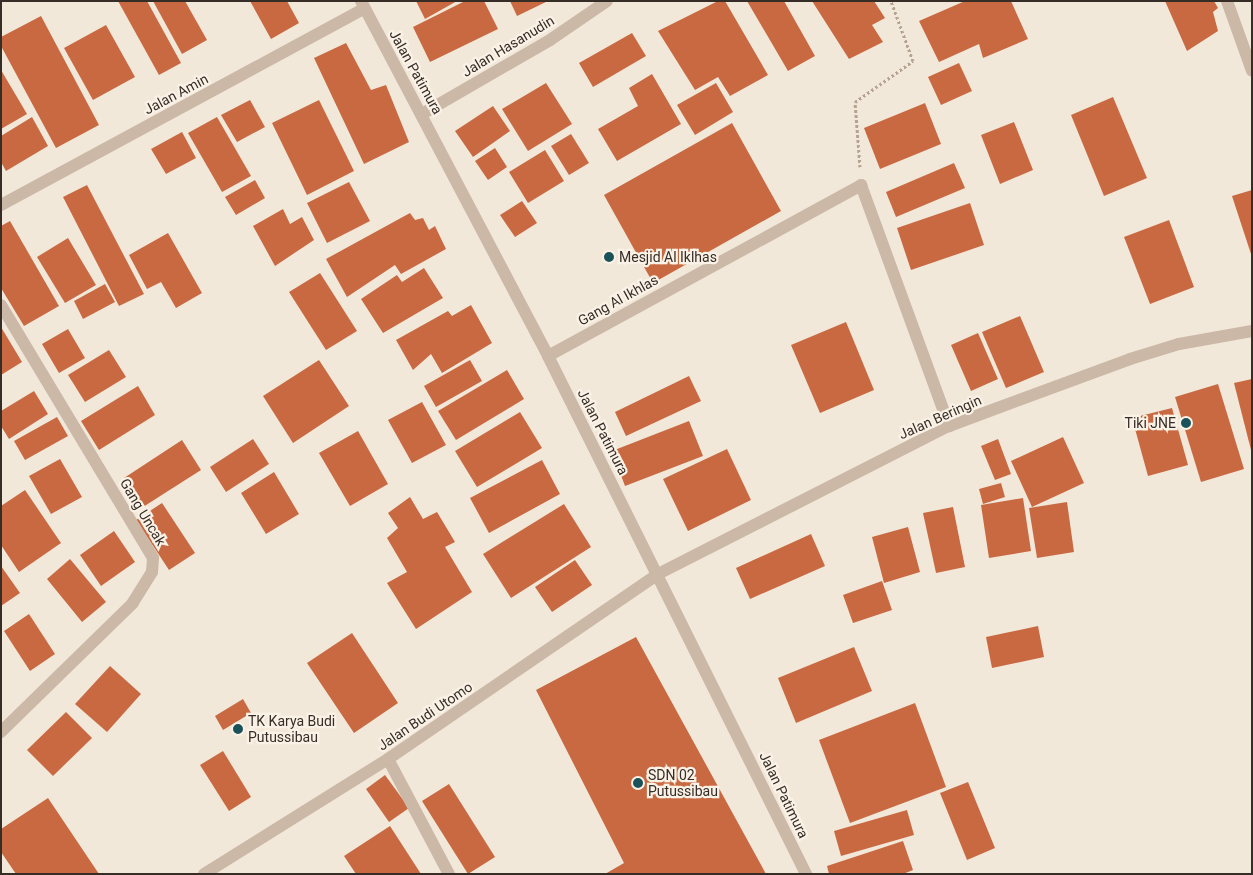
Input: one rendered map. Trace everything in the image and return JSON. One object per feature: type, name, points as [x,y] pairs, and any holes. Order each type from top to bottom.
[{"type":"street","name":"Jalan Hasanudin","points":[[422,114],[550,40],[607,1]]},
{"type":"street","points":[[1227,1],[1252,72]]},
{"type":"street","name":"Jalan Patimura","points":[[362,5],[422,114],[548,356],[806,874]]},
{"type":"street","name":"Jalan Amin","points":[[1,206],[362,5]]},
{"type":"street","name":"Gang Al Ikhlas","points":[[548,356],[861,185]]},
{"type":"street","points":[[861,185],[949,426]]},
{"type":"street","name":"Gang Uncak","points":[[1,305],[153,558],[152,572],[133,603],[1,732]]},
{"type":"street","name":"Jalan Beringin","points":[[658,574],[949,426],[1130,359],[1179,344],[1252,330]]},
{"type":"street","name":"Jalan Budi Utomo","points":[[204,874],[388,759],[658,574]]},
{"type":"street","points":[[388,759],[449,874]]},
{"type":"path","points":[[861,185],[856,102],[913,62],[891,1]]},
{"type":"building","points":[[118,1],[147,1],[181,63],[159,75]]},
{"type":"building","points":[[153,1],[185,1],[207,40],[182,54]]},
{"type":"building","points":[[250,1],[287,1],[299,23],[271,39]]},
{"type":"building","points":[[416,1],[457,1],[425,19]]},
{"type":"building","points":[[465,1],[484,1],[498,29],[430,62],[413,27]]},
{"type":"building","points":[[510,1],[548,1],[517,16]]},
{"type":"building","points":[[718,1],[725,1],[768,75],[730,96],[718,77],[695,90],[658,31]]},
{"type":"building","points":[[747,1],[784,1],[815,56],[788,71]]},
{"type":"building","points":[[812,1],[874,1],[885,18],[872,25],[883,42],[849,59]]},
{"type":"building","points":[[965,1],[1011,1],[1028,39],[983,58],[979,44],[939,62],[919,21]]},
{"type":"building","points":[[1165,1],[1214,1],[1218,8],[1213,12],[1218,31],[1187,51]]},
{"type":"building","points":[[41,16],[99,125],[56,148],[1,46],[1,37]]},
{"type":"building","points":[[106,25],[135,77],[93,100],[64,48]]},
{"type":"building","points":[[632,33],[646,56],[593,87],[579,63]]},
{"type":"building","points":[[346,43],[371,90],[386,85],[409,142],[364,164],[314,58]]},
{"type":"building","points":[[959,63],[972,91],[941,105],[928,77]]},
{"type":"building","points":[[1,70],[27,114],[1,129]]},
{"type":"building","points":[[652,74],[681,124],[617,161],[598,129],[638,106],[629,88]]},
{"type":"building","points":[[546,83],[572,124],[528,151],[502,109]]},
{"type":"building","points":[[716,83],[733,112],[695,135],[677,105]]},
{"type":"building","points":[[1113,97],[1147,178],[1104,196],[1071,115]]},
{"type":"building","points":[[250,100],[265,127],[237,142],[221,115]]},
{"type":"building","points":[[319,100],[354,171],[307,195],[272,123]]},
{"type":"building","points":[[925,103],[941,144],[880,169],[864,128]]},
{"type":"building","points":[[493,106],[510,131],[473,157],[455,131]]},
{"type":"building","points":[[32,117],[48,146],[6,171],[1,162],[1,136]]},
{"type":"building","points":[[217,117],[251,176],[222,192],[188,133]]},
{"type":"building","points":[[1014,122],[1033,170],[1000,184],[981,135]]},
{"type":"building","points":[[732,123],[781,211],[653,283],[604,195]]},
{"type":"building","points":[[182,132],[196,158],[166,174],[151,149]]},
{"type":"building","points":[[571,134],[589,163],[569,175],[551,146]]},
{"type":"building","points":[[495,148],[507,167],[488,180],[475,161]]},
{"type":"building","points":[[545,150],[564,181],[528,203],[509,172]]},
{"type":"building","points":[[954,163],[965,188],[896,217],[886,192]]},
{"type":"building","points":[[255,180],[265,198],[236,215],[225,197]]},
{"type":"building","points":[[349,182],[370,221],[327,243],[307,203]]},
{"type":"building","points":[[87,185],[144,294],[119,306],[63,197]]},
{"type":"building","points":[[1252,190],[1252,254],[1251,254],[1232,196]]},
{"type":"building","points":[[522,201],[537,223],[515,237],[500,215]]},
{"type":"building","points":[[970,203],[984,245],[911,270],[897,228]]},
{"type":"building","points":[[283,209],[290,224],[302,217],[314,240],[275,266],[253,226]]},
{"type":"building","points":[[410,213],[415,220],[423,218],[429,230],[435,226],[446,249],[401,274],[395,265],[347,297],[326,259]]},
{"type":"building","points":[[1169,220],[1194,287],[1150,304],[1124,237]]},
{"type":"building","points":[[10,221],[59,306],[24,326],[1,288],[1,226]]},
{"type":"building","points":[[168,233],[202,293],[176,308],[161,282],[147,289],[129,255]]},
{"type":"building","points":[[68,238],[96,285],[65,303],[37,257]]},
{"type":"building","points":[[424,268],[443,298],[383,333],[361,299],[397,275],[402,282]]},
{"type":"building","points":[[320,273],[357,331],[326,350],[289,292]]},
{"type":"building","points":[[105,284],[115,302],[83,319],[74,301]]},
{"type":"building","points":[[471,305],[492,343],[442,373],[431,354],[413,370],[396,340],[448,311],[452,316]]},
{"type":"building","points":[[1020,316],[1044,372],[1006,388],[982,332]]},
{"type":"building","points":[[846,322],[874,390],[820,413],[791,345]]},
{"type":"building","points":[[1,327],[22,362],[1,375]]},
{"type":"building","points":[[68,329],[85,358],[59,373],[42,344]]},
{"type":"building","points":[[978,333],[998,379],[971,391],[951,345]]},
{"type":"building","points":[[109,350],[126,377],[85,402],[68,375]]},
{"type":"building","points":[[319,360],[349,406],[293,443],[263,396]]},
{"type":"building","points":[[470,360],[482,381],[436,407],[424,386]]},
{"type":"building","points":[[507,370],[524,399],[456,440],[438,411]]},
{"type":"building","points":[[689,376],[701,401],[626,436],[615,412]]},
{"type":"building","points":[[1252,379],[1252,450],[1251,450],[1234,383]]},
{"type":"building","points":[[1218,384],[1244,469],[1201,482],[1175,397]]},
{"type":"building","points":[[138,386],[155,415],[99,450],[81,421]]},
{"type":"building","points":[[34,391],[48,414],[9,439],[1,426],[1,411]]},
{"type":"building","points":[[422,402],[446,445],[412,463],[388,420]]},
{"type":"building","points":[[1172,408],[1188,465],[1148,476],[1132,418]]},
{"type":"building","points":[[520,412],[542,448],[477,487],[455,451]]},
{"type":"building","points":[[57,417],[68,436],[25,460],[14,441]]},
{"type":"building","points":[[689,421],[703,456],[625,486],[612,451]]},
{"type":"building","points":[[358,431],[388,484],[350,506],[319,453]]},
{"type":"building","points":[[1063,437],[1084,483],[1032,507],[1011,461]]},
{"type":"building","points":[[253,439],[269,464],[226,492],[210,467]]},
{"type":"building","points":[[998,439],[1011,474],[995,480],[981,446]]},
{"type":"building","points":[[182,440],[201,470],[143,507],[124,478]]},
{"type":"building","points":[[727,449],[751,500],[688,531],[663,479]]},
{"type":"building","points":[[60,459],[82,497],[51,514],[29,476]]},
{"type":"building","points":[[542,460],[560,494],[489,533],[470,498]]},
{"type":"building","points":[[274,472],[299,514],[266,534],[241,493]]},
{"type":"building","points":[[1001,483],[1005,497],[983,504],[979,489]]},
{"type":"building","points":[[25,490],[61,543],[19,572],[1,545],[1,506]]},
{"type":"building","points":[[410,497],[423,519],[437,512],[455,542],[445,547],[472,592],[416,629],[387,583],[407,572],[387,538],[398,528],[388,513]]},
{"type":"building","points":[[1023,498],[1031,551],[989,558],[981,505]]},
{"type":"building","points":[[1067,502],[1074,552],[1037,558],[1029,508]]},
{"type":"building","points":[[162,503],[195,553],[169,570],[136,520]]},
{"type":"building","points":[[564,504],[591,547],[511,598],[483,554]]},
{"type":"building","points":[[953,507],[965,567],[936,573],[923,513]]},
{"type":"building","points":[[908,527],[920,572],[884,583],[872,537]]},
{"type":"building","points":[[114,531],[135,562],[101,586],[80,555]]},
{"type":"building","points":[[811,534],[825,566],[750,599],[736,568]]},
{"type":"building","points":[[70,559],[106,602],[82,622],[47,579]]},
{"type":"building","points":[[575,560],[592,585],[552,612],[535,587]]},
{"type":"building","points":[[1,566],[20,593],[1,606]]},
{"type":"building","points":[[882,581],[892,610],[853,623],[843,595]]},
{"type":"building","points":[[29,614],[55,654],[30,671],[4,631]]},
{"type":"building","points":[[1038,626],[1044,657],[992,668],[986,637]]},
{"type":"building","points":[[352,633],[398,703],[354,733],[307,663]]},
{"type":"building","points":[[636,637],[766,874],[605,874],[624,863],[536,690]]},
{"type":"building","points":[[854,647],[872,691],[796,723],[778,678]]},
{"type":"building","points":[[110,666],[141,694],[107,732],[75,704]]},
{"type":"building","points":[[243,699],[251,713],[223,730],[215,716]]},
{"type":"building","points":[[915,703],[946,787],[850,823],[819,740]]},
{"type":"building","points":[[66,712],[92,738],[53,776],[27,750]]},
{"type":"building","points":[[223,751],[251,797],[229,811],[200,765]]},
{"type":"building","points":[[385,775],[409,808],[389,822],[366,789]]},
{"type":"building","points":[[968,782],[995,848],[967,860],[940,793]]},
{"type":"building","points":[[449,784],[495,857],[468,874],[422,801]]},
{"type":"building","points":[[48,798],[99,874],[16,874],[1,852],[1,829]]},
{"type":"building","points":[[907,810],[914,835],[841,856],[834,831]]},
{"type":"building","points":[[390,826],[421,874],[356,874],[344,856]]},
{"type":"building","points":[[903,841],[913,870],[903,874],[829,874],[827,866]]},
{"type":"place","name":"Mesjid Al Iklhas","points":[[609,257]]},
{"type":"place","name":"Tiki JNE","points":[[1186,423]]},
{"type":"place","name":"TK Karya Budi Putussibau","points":[[238,729]]},
{"type":"place","name":"SDN 02 Putussibau","points":[[638,783]]}]
